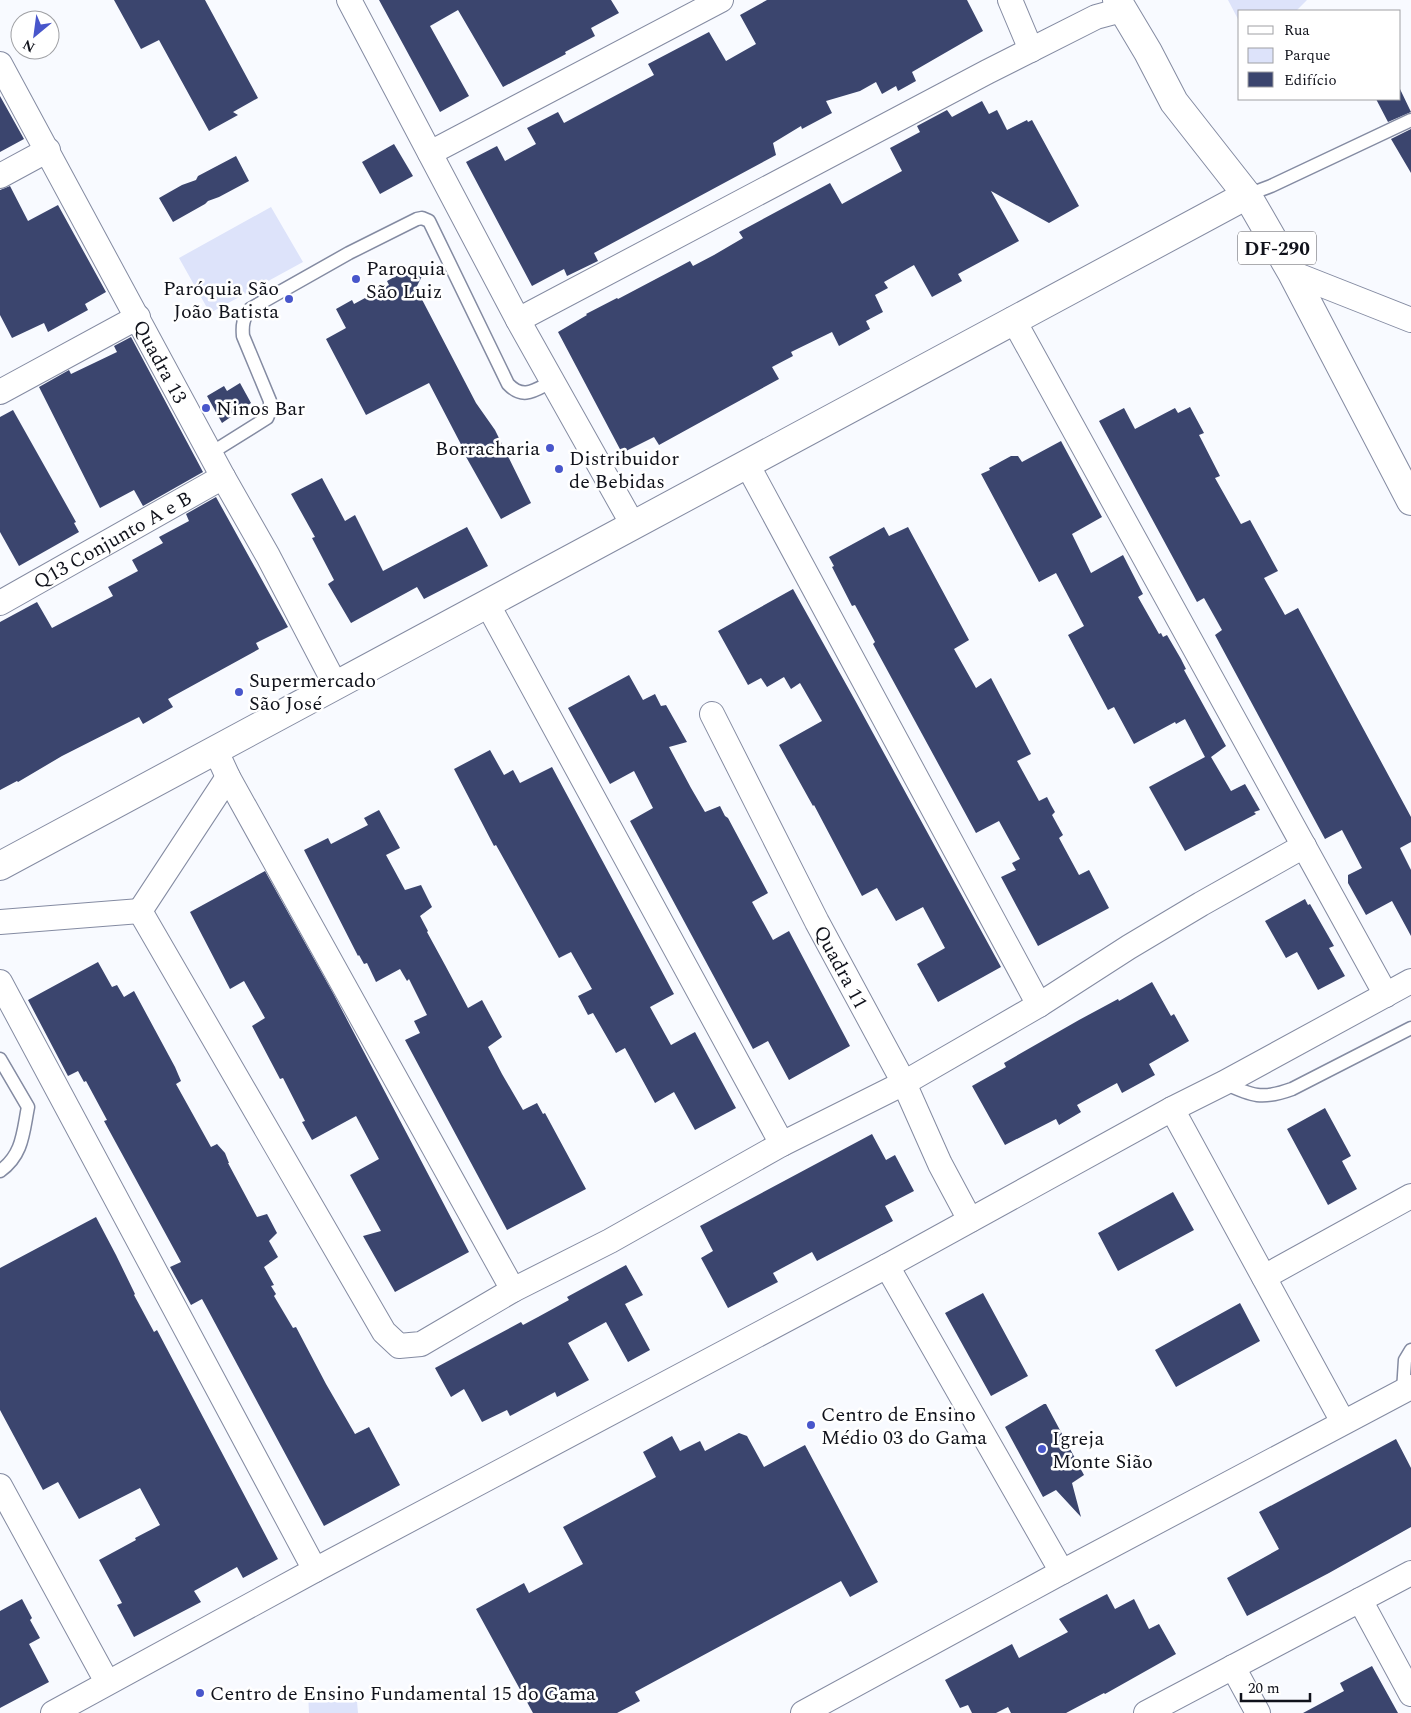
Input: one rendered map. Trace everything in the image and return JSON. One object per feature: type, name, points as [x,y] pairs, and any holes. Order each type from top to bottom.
[{"type":"main road","name":"DF-290","points":[[1120,5],[1148,52],[1174,102],[1247,195],[1292,273],[1411,500]]},
{"type":"main road","points":[[0,866],[488,605],[1013,319],[1247,195]]},
{"type":"street","points":[[349,0],[518,320],[633,525]]},
{"type":"street","points":[[430,153],[721,0]]},
{"type":"street","points":[[1010,0],[1031,50]]},
{"type":"street","points":[[518,320],[1031,50],[1092,9],[1120,5]]},
{"type":"street","name":"Quadra 13","points":[[0,64],[223,477],[268,556],[336,686]]},
{"type":"street","points":[[0,176],[48,150]]},
{"type":"street","points":[[1292,273],[1411,320]]},
{"type":"street","points":[[0,392],[138,317]]},
{"type":"street","points":[[1013,319],[1386,995]]},
{"type":"street","points":[[747,464],[1039,1005]]},
{"type":"street","name":"Q13 Conjunto A e B","points":[[0,603],[223,477]]},
{"type":"street","points":[[488,605],[782,1144]]},
{"type":"street","name":"Quadra 11","points":[[712,714],[817,922],[904,1083],[940,1164],[970,1220]]},
{"type":"street","points":[[216,751],[228,777],[513,1290]]},
{"type":"street","points":[[140,910],[228,777]]},
{"type":"street","points":[[140,910],[384,1332],[399,1346],[421,1344],[513,1290],[610,1241],[782,1144],[904,1083],[1039,1005],[1137,942],[1304,846]]},
{"type":"street","points":[[0,922],[140,910]]},
{"type":"street","points":[[53,1713],[315,1570],[887,1266],[1172,1109],[1224,1083],[1411,981]]},
{"type":"street","points":[[0,982],[315,1570]]},
{"type":"street","points":[[1172,1109],[1343,1422]]},
{"type":"street","points":[[1264,1278],[1411,1196]]},
{"type":"street","points":[[887,1266],[1062,1572]]},
{"type":"street","points":[[804,1713],[1062,1572],[1407,1389]]},
{"type":"street","points":[[0,1486],[107,1682]]},
{"type":"street","points":[[1146,1713],[1411,1573]]},
{"type":"street","points":[[1360,1600],[1411,1694]]},
{"type":"street","points":[[1233,1667],[1258,1713]]},
{"type":"lane","points":[[1247,195],[1271,186],[1411,120]]},
{"type":"lane","points":[[211,453],[267,418],[270,411],[270,401],[243,336],[242,325],[244,317],[250,310],[350,253],[417,219],[422,218],[429,221],[508,384],[515,392],[526,394],[553,381]]},
{"type":"lane","points":[[1224,1083],[1242,1092],[1260,1097],[1276,1095],[1292,1089],[1411,1028]]},
{"type":"lane","points":[[0,1059],[28,1106],[21,1147],[8,1165],[0,1171]]},
{"type":"lane","points":[[1407,1389],[1405,1360],[1411,1350]]},
{"type":"green space","points":[[1228,0],[1307,0],[1297,10],[1238,10],[1238,19]]},
{"type":"green space","points":[[271,207],[303,262],[210,313],[179,258]]},
{"type":"green space","points":[[356,1690],[358,1713],[309,1713],[308,1693]]},
{"type":"building","points":[[114,0],[205,0],[258,98],[233,112],[238,115],[209,131],[159,40],[141,49]]},
{"type":"building","points":[[379,0],[611,0],[619,13],[591,28],[595,36],[565,52],[566,54],[503,87],[458,10],[430,26],[469,96],[440,112]]},
{"type":"building","points":[[767,0],[967,0],[983,31],[912,72],[916,81],[898,91],[896,86],[882,94],[876,82],[860,91],[826,101],[832,113],[802,129],[801,126],[773,143],[776,155],[594,253],[598,261],[567,276],[564,269],[532,286],[466,162],[497,146],[505,161],[536,144],[527,128],[558,112],[564,123],[654,75],[648,64],[709,32],[726,61],[756,44],[740,15]]},
{"type":"building","points":[[1401,91],[1411,112],[1388,122],[1377,100],[1401,100]]},
{"type":"building","points":[[0,96],[24,139],[0,152]]},
{"type":"building","points":[[982,101],[989,114],[997,110],[1007,130],[1027,120],[1028,122],[1032,120],[1079,206],[1049,223],[991,191],[1019,241],[958,274],[962,281],[932,297],[914,265],[884,282],[888,288],[875,295],[883,312],[866,321],[870,329],[839,346],[832,332],[791,352],[793,356],[772,367],[779,379],[659,445],[654,437],[622,453],[558,332],[586,314],[690,261],[693,266],[714,255],[743,238],[739,232],[830,183],[842,204],[902,171],[890,148],[920,132],[917,126],[947,110],[952,117]]},
{"type":"building","points":[[1411,129],[1411,173],[1391,139]]},
{"type":"building","points":[[394,144],[413,176],[380,194],[362,162]]},
{"type":"building","points":[[236,156],[249,181],[208,201],[173,222],[159,198],[182,185],[196,180],[198,176]]},
{"type":"building","points":[[10,186],[28,221],[58,205],[106,292],[85,304],[88,310],[48,332],[44,323],[12,338],[0,315],[0,190]]},
{"type":"building","points":[[407,270],[425,270],[416,288],[476,403],[495,430],[531,503],[501,519],[465,455],[429,383],[366,415],[326,339],[346,328],[336,309],[352,300],[354,304],[389,285],[387,281]]},
{"type":"building","points":[[131,337],[203,472],[143,506],[134,490],[100,508],[39,387],[69,370],[71,374],[117,352],[114,346]]},
{"type":"building","points":[[240,383],[251,403],[222,423],[207,396],[224,386],[227,391]]},
{"type":"building","points":[[1190,407],[1204,433],[1199,435],[1220,476],[1215,478],[1241,524],[1250,520],[1278,571],[1264,578],[1285,615],[1298,608],[1411,817],[1411,842],[1400,848],[1411,870],[1411,936],[1392,901],[1366,915],[1348,883],[1348,875],[1362,868],[1342,830],[1325,839],[1215,635],[1222,630],[1204,598],[1197,602],[1099,421],[1124,408],[1135,429],[1175,408],[1178,413]]},
{"type":"building","points":[[13,410],[76,522],[74,523],[79,532],[19,566],[0,532],[0,417]]},
{"type":"building","points":[[1061,441],[1102,517],[1072,534],[1091,573],[1123,555],[1143,594],[1138,597],[1159,634],[1161,633],[1163,637],[1167,635],[1226,746],[1211,757],[1231,791],[1245,784],[1260,810],[1254,812],[1256,814],[1185,851],[1149,787],[1205,757],[1185,719],[1176,724],[1175,722],[1134,744],[1114,707],[1108,710],[1068,635],[1084,626],[1056,573],[1039,582],[981,474],[1011,456],[1018,456],[1022,462]]},
{"type":"building","points":[[322,478],[345,521],[355,515],[383,571],[467,527],[488,566],[424,599],[417,587],[351,623],[328,584],[334,580],[312,538],[315,537],[291,494]]},
{"type":"building","points":[[216,497],[288,627],[256,643],[259,649],[168,699],[173,707],[143,724],[139,717],[0,790],[0,622],[37,602],[52,628],[113,596],[108,587],[138,571],[132,560],[163,543],[159,537],[189,521],[186,514]]},
{"type":"building","points":[[884,527],[889,536],[908,527],[969,640],[954,649],[976,688],[991,678],[1031,754],[1017,761],[1039,801],[1047,797],[1055,812],[1052,815],[1063,835],[1059,838],[1079,875],[1089,870],[1109,908],[1038,946],[1001,877],[1016,870],[1012,863],[1020,859],[999,821],[976,833],[873,644],[875,642],[855,605],[852,606],[832,567],[834,566],[829,557]]},
{"type":"building","points":[[793,589],[1001,967],[938,1002],[917,964],[945,948],[923,907],[896,921],[877,888],[862,896],[814,805],[779,745],[822,721],[800,683],[791,689],[784,677],[767,687],[761,678],[748,685],[718,631]]},
{"type":"building","points":[[629,675],[643,700],[655,694],[661,706],[666,705],[687,742],[669,747],[691,788],[705,812],[720,806],[768,893],[752,902],[773,940],[789,931],[850,1046],[789,1080],[768,1041],[753,1049],[630,821],[653,808],[634,771],[610,784],[568,708]]},
{"type":"building","points":[[490,750],[504,775],[513,770],[520,783],[552,767],[674,994],[650,1007],[671,1045],[695,1032],[736,1108],[695,1130],[674,1092],[655,1103],[625,1048],[616,1053],[593,1013],[588,1015],[578,996],[592,989],[571,952],[559,958],[496,845],[494,846],[454,769]]},
{"type":"building","points":[[379,810],[400,848],[386,855],[405,890],[421,885],[432,907],[420,916],[468,1008],[482,1000],[502,1037],[488,1047],[502,1074],[523,1110],[537,1103],[543,1114],[545,1113],[586,1189],[507,1230],[405,1040],[420,1033],[414,1021],[427,1015],[409,979],[407,981],[400,969],[376,982],[367,963],[364,964],[358,956],[304,850],[328,838],[331,844],[368,825],[364,818]]},
{"type":"building","points":[[265,871],[333,993],[469,1252],[395,1292],[363,1236],[381,1231],[350,1175],[379,1159],[356,1116],[312,1140],[302,1122],[305,1121],[283,1078],[280,1079],[252,1026],[265,1018],[244,981],[230,989],[190,912]]},
{"type":"building","points":[[1305,899],[1308,905],[1310,904],[1334,946],[1329,948],[1345,976],[1318,990],[1297,952],[1286,958],[1265,921]]},
{"type":"building","points":[[98,962],[112,987],[117,985],[124,997],[134,991],[175,1067],[181,1081],[176,1084],[211,1147],[217,1144],[225,1153],[228,1163],[257,1217],[267,1214],[277,1233],[269,1241],[278,1257],[264,1267],[274,1285],[271,1286],[276,1294],[274,1296],[293,1328],[296,1327],[355,1434],[369,1427],[400,1485],[324,1526],[202,1299],[191,1305],[170,1267],[181,1262],[104,1121],[107,1120],[86,1081],[84,1082],[78,1071],[68,1076],[28,1000]]},
{"type":"building","points":[[1152,982],[1171,1016],[1174,1014],[1189,1041],[1149,1064],[1155,1075],[1122,1093],[1117,1083],[1077,1105],[1081,1112],[1059,1125],[1056,1119],[1005,1145],[972,1086],[1006,1067],[1004,1063],[1079,1020],[1118,999],[1119,1001]]},
{"type":"building","points":[[1325,1108],[1351,1156],[1342,1161],[1357,1189],[1328,1205],[1287,1129]]},
{"type":"building","points":[[872,1134],[886,1160],[895,1155],[914,1191],[885,1206],[893,1221],[817,1261],[812,1252],[773,1273],[778,1282],[728,1308],[701,1258],[713,1251],[700,1226]]},
{"type":"building","points":[[1173,1192],[1194,1230],[1118,1271],[1098,1233]]},
{"type":"building","points":[[96,1217],[134,1295],[154,1332],[157,1330],[278,1559],[243,1578],[237,1567],[194,1591],[201,1602],[134,1637],[117,1605],[122,1603],[99,1560],[160,1525],[140,1488],[79,1519],[58,1482],[43,1490],[0,1410],[0,1268]]},
{"type":"building","points":[[626,1265],[643,1295],[625,1304],[650,1350],[628,1362],[606,1322],[568,1343],[589,1380],[557,1397],[555,1392],[510,1416],[507,1410],[482,1422],[464,1389],[451,1397],[435,1368],[521,1322],[523,1325],[538,1317],[569,1300],[567,1297]]},
{"type":"building","points":[[983,1293],[1028,1376],[991,1396],[945,1313]]},
{"type":"building","points":[[1240,1303],[1260,1341],[1176,1387],[1155,1350]]},
{"type":"building","name":"Igreja Monte Sião","points":[[1046,1404],[1084,1475],[1072,1483],[1081,1517],[1056,1490],[1043,1497],[1005,1427]]},
{"type":"building","points":[[739,1433],[747,1436],[764,1467],[805,1445],[878,1582],[850,1597],[841,1581],[635,1692],[640,1701],[617,1713],[533,1713],[476,1609],[524,1583],[529,1593],[583,1564],[563,1527],[656,1477],[643,1452],[672,1436],[680,1451],[700,1441],[705,1451]]},
{"type":"building","points":[[1396,1439],[1411,1468],[1411,1527],[1247,1616],[1227,1578],[1279,1549],[1259,1512]]},
{"type":"building","points":[[1107,1594],[1115,1609],[1134,1599],[1149,1629],[1159,1624],[1176,1654],[1105,1694],[1066,1713],[1011,1713],[1008,1707],[996,1713],[972,1713],[968,1705],[960,1708],[945,1680],[1012,1644],[1019,1658],[1068,1632],[1059,1619]]},
{"type":"building","points":[[22,1599],[32,1618],[30,1620],[40,1638],[29,1644],[49,1682],[0,1708],[0,1611]]},
{"type":"building","points":[[1372,1666],[1398,1713],[1303,1713],[1344,1691],[1340,1683]]},
{"type":"place","name":"Paroquia São Luiz","points":[[356,279]]},
{"type":"place","name":"Paróquia São João Batista","points":[[289,299]]},
{"type":"place","name":"Ninos Bar","points":[[206,408]]},
{"type":"place","name":"Borracharia","points":[[550,448]]},
{"type":"place","name":"Distribuidor de Bebidas","points":[[559,469]]},
{"type":"place","name":"Supermercado São José","points":[[239,692]]},
{"type":"place","name":"Centro de Ensino Médio 03 do Gama","points":[[811,1425]]},
{"type":"place","name":"Igreja Monte Sião","points":[[1042,1449]]},
{"type":"place","name":"Centro de Ensino Fundamental 15 do Gama","points":[[200,1693]]}]
